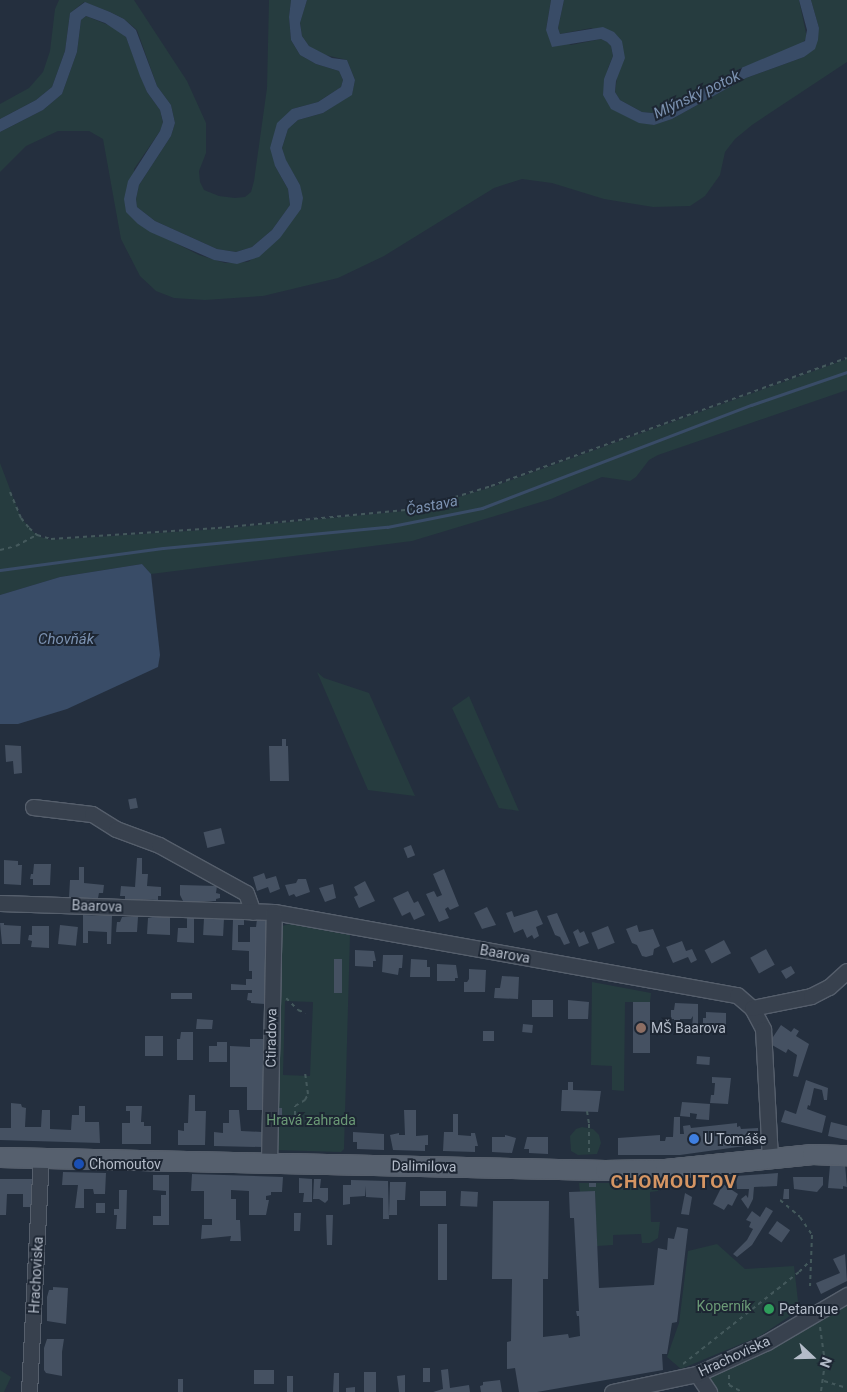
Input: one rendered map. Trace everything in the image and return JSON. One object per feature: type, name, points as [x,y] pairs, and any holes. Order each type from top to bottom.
[{"type":"main road","name":"Dalimilova","points":[[0,1157],[589,1170],[665,1169],[812,1154],[847,1155]]},
{"type":"street","points":[[33,806],[92,814],[116,829],[159,845],[246,893],[253,912]]},
{"type":"street","name":"Baarova","points":[[0,903],[274,912],[737,995],[752,1008],[763,1029],[770,1158]]},
{"type":"street","name":"Ctiradova","points":[[269,1163],[274,912]]},
{"type":"street","points":[[752,1008],[811,996],[829,987],[847,971]]},
{"type":"street","name":"Hrachoviska","points":[[29,1392],[41,1158]]},
{"type":"street","name":"Hrachoviska","points":[[612,1392],[697,1374],[767,1342],[847,1295]]},
{"type":"street","points":[[697,1374],[709,1392]]},
{"type":"path","points":[[10,492],[21,518],[37,535],[51,539],[90,538],[416,509],[492,486],[847,358]]},
{"type":"path","points":[[0,550],[16,546],[37,535]]},
{"type":"path","points":[[273,986],[298,1010],[305,1012]]},
{"type":"path","points":[[295,1123],[296,1106],[305,1100],[308,1094],[304,1072]]},
{"type":"path","points":[[587,1112],[589,1124],[589,1170]]},
{"type":"path","points":[[780,1200],[800,1217],[812,1236],[810,1286]]},
{"type":"path","points":[[682,1364],[799,1272],[810,1260]]},
{"type":"path","points":[[819,1312],[824,1356],[824,1381],[821,1392]]},
{"type":"path","points":[[824,1381],[847,1388]]},
{"type":"green space","points":[[59,0],[134,0],[187,81],[206,123],[206,153],[199,171],[200,182],[204,190],[219,196],[235,198],[245,197],[251,192],[254,181],[267,88],[269,0],[291,0],[289,17],[291,40],[300,55],[316,64],[339,71],[343,80],[341,87],[318,102],[292,109],[275,166],[288,189],[290,205],[272,230],[252,247],[236,252],[217,249],[155,221],[137,207],[136,199],[139,185],[171,136],[175,123],[171,105],[157,86],[137,30],[124,19],[110,12],[84,2],[70,13],[65,51],[52,87],[36,100],[0,119],[0,104],[29,88],[43,72],[50,51],[55,9]]},
{"type":"green space","points":[[307,0],[551,0],[546,30],[571,45],[601,39],[607,42],[611,46],[613,56],[608,68],[603,95],[653,125],[672,119],[746,78],[804,57],[819,28],[811,0],[847,0],[847,62],[752,125],[735,139],[725,152],[720,175],[705,196],[690,206],[653,207],[604,199],[552,183],[522,179],[494,188],[384,256],[338,278],[263,296],[205,300],[174,298],[156,291],[140,276],[121,239],[103,139],[89,131],[58,131],[26,146],[0,172],[0,132],[43,110],[62,94],[77,52],[81,20],[86,16],[118,29],[126,37],[147,92],[160,110],[163,123],[160,131],[134,169],[138,224],[199,255],[225,263],[248,262],[280,238],[300,185],[286,161],[282,148],[288,129],[298,120],[323,113],[352,94],[355,80],[347,60],[321,54],[309,46],[302,36],[300,22]]},
{"type":"green space","points":[[564,0],[799,0],[807,38],[799,46],[741,68],[667,108],[652,113],[642,112],[620,100],[615,92],[622,41],[591,28],[560,34],[558,28]]},
{"type":"green space","points":[[847,359],[847,390],[658,455],[649,460],[636,477],[630,481],[602,477],[551,499],[412,541],[151,574],[142,564],[60,577],[0,595],[0,463],[21,518],[37,536],[51,540],[219,529],[416,510],[492,487]]},
{"type":"green space","points":[[317,672],[324,678],[369,693],[415,796],[368,790]]},
{"type":"green space","points":[[469,696],[519,811],[499,808],[452,708]]},
{"type":"green space","name":"Hravá zahrada","points":[[289,924],[350,935],[344,1149],[341,1152],[276,1150],[279,934],[282,926]],"holes":[[[285,1001],[313,1002],[310,1076],[283,1075]]]},
{"type":"green space","points":[[592,982],[651,993],[650,1002],[625,1002],[624,1091],[612,1090],[612,1066],[591,1065]]},
{"type":"green space","points":[[582,1127],[593,1129],[599,1135],[601,1143],[597,1154],[578,1155],[571,1151],[570,1136],[576,1129]]},
{"type":"green space","points":[[579,1183],[589,1183],[589,1187],[596,1187],[596,1183],[644,1183],[644,1188],[658,1188],[658,1191],[650,1192],[651,1222],[660,1222],[658,1238],[650,1243],[642,1243],[641,1234],[613,1235],[613,1245],[597,1246],[595,1191],[580,1192]]},
{"type":"green space","name":"Koperník","points":[[717,1244],[745,1269],[794,1266],[799,1310],[760,1336],[681,1369],[667,1357],[679,1323],[688,1251]]},
{"type":"green space","points":[[847,1302],[847,1392],[714,1392],[710,1389],[711,1375]]},
{"type":"green space","points":[[0,1370],[11,1377],[4,1392],[0,1392]]},
{"type":"water","points":[[291,0],[307,0],[300,23],[302,36],[309,46],[332,58],[347,60],[355,80],[352,95],[323,113],[298,120],[288,129],[282,148],[286,160],[300,185],[303,198],[301,209],[280,238],[259,257],[237,264],[214,260],[150,232],[138,224],[126,212],[124,199],[128,181],[160,131],[163,122],[160,110],[147,92],[140,76],[126,37],[105,23],[86,16],[81,20],[77,52],[62,94],[43,110],[0,132],[0,119],[36,100],[52,87],[65,51],[70,13],[85,2],[110,12],[124,19],[136,30],[157,86],[171,105],[175,123],[171,136],[139,185],[136,199],[137,207],[155,221],[217,249],[236,252],[252,247],[272,230],[290,205],[288,189],[275,166],[270,148],[277,123],[292,109],[318,102],[341,87],[343,80],[339,71],[316,64],[300,55],[291,40],[289,17]]},
{"type":"water","name":"Mlýnský potok","points":[[551,0],[564,0],[558,28],[560,34],[603,27],[614,32],[622,41],[625,58],[616,81],[615,92],[620,100],[642,112],[652,113],[667,108],[741,68],[805,41],[807,30],[799,0],[811,0],[819,28],[818,40],[815,49],[804,57],[746,78],[672,119],[654,125],[639,123],[611,109],[603,95],[604,79],[613,56],[611,46],[607,42],[601,39],[552,47],[546,30]]},
{"type":"water","name":"Chovňák","points":[[142,564],[151,574],[160,655],[158,667],[67,709],[18,724],[0,724],[0,595],[60,577]]},
{"type":"building","points":[[282,739],[286,739],[286,746],[288,746],[289,781],[270,781],[269,746],[282,746]]},
{"type":"building","points":[[5,745],[21,746],[22,773],[14,774],[13,761],[6,762]]},
{"type":"building","points":[[136,798],[138,808],[130,809],[128,800]]},
{"type":"building","points":[[221,828],[225,844],[207,848],[204,832]]},
{"type":"building","points":[[411,845],[415,855],[408,858],[404,848]]},
{"type":"building","points":[[137,858],[142,858],[142,874],[148,874],[147,886],[161,887],[161,896],[158,896],[158,900],[125,899],[125,896],[120,896],[121,886],[135,887]]},
{"type":"building","points":[[4,860],[18,861],[18,865],[22,865],[21,885],[4,884]]},
{"type":"building","points":[[34,864],[51,864],[50,885],[33,885],[33,879],[30,879],[31,874],[33,874]]},
{"type":"building","points":[[79,867],[84,867],[84,883],[104,885],[103,893],[99,893],[98,898],[69,898],[70,880],[79,880]]},
{"type":"building","points":[[444,869],[459,906],[450,910],[448,907],[445,909],[449,918],[439,922],[426,894],[434,891],[437,897],[442,895],[433,874]]},
{"type":"building","points":[[264,873],[266,879],[276,876],[280,889],[270,893],[268,887],[257,891],[253,877]]},
{"type":"building","points":[[298,879],[306,879],[310,892],[296,897],[294,894],[289,896],[285,885],[296,883]]},
{"type":"building","points":[[365,881],[375,901],[359,908],[354,897],[358,895],[354,887]]},
{"type":"building","points":[[333,884],[336,898],[325,902],[319,888]]},
{"type":"building","points":[[180,885],[217,886],[216,893],[220,894],[220,898],[216,899],[216,901],[183,901],[180,895]]},
{"type":"building","points":[[408,891],[414,903],[418,901],[425,915],[414,920],[410,912],[402,916],[393,898]]},
{"type":"building","points":[[487,907],[496,925],[482,929],[474,913]]},
{"type":"building","points":[[537,910],[543,924],[536,927],[539,936],[534,939],[532,935],[527,938],[523,929],[514,933],[506,913],[512,911],[514,917]]},
{"type":"building","points":[[557,913],[570,943],[564,945],[560,937],[555,935],[547,916]]},
{"type":"building","points":[[83,915],[112,916],[111,944],[107,944],[107,932],[88,931],[88,943],[83,943]]},
{"type":"building","points":[[122,917],[138,917],[137,932],[116,932],[117,922],[120,922]]},
{"type":"building","points":[[170,917],[170,935],[147,934],[148,918]]},
{"type":"building","points":[[187,918],[194,918],[194,943],[177,942],[178,928],[187,928]]},
{"type":"building","points":[[204,918],[224,919],[223,936],[203,935]]},
{"type":"building","points":[[233,919],[244,919],[244,925],[238,925],[238,942],[250,942],[250,927],[256,927],[257,919],[267,920],[265,1004],[251,1003],[251,1001],[247,1000],[248,993],[252,993],[252,990],[231,990],[231,984],[246,985],[246,979],[252,979],[252,971],[249,971],[249,951],[232,950]]},
{"type":"building","points":[[0,923],[21,926],[20,944],[2,944]]},
{"type":"building","points":[[60,925],[78,927],[76,946],[58,944]]},
{"type":"building","points":[[637,925],[639,932],[653,929],[660,946],[654,949],[653,955],[642,956],[637,945],[632,943],[626,929]]},
{"type":"building","points":[[32,926],[49,926],[49,948],[31,947],[32,941],[28,940],[29,935],[32,935]]},
{"type":"building","points":[[608,926],[615,943],[598,949],[591,933]]},
{"type":"building","points":[[578,929],[580,933],[584,931],[589,943],[579,947],[573,932]]},
{"type":"building","points":[[724,940],[731,953],[712,964],[705,950]]},
{"type":"building","points":[[682,941],[686,951],[692,949],[697,960],[691,963],[688,957],[673,963],[666,947]]},
{"type":"building","points":[[766,949],[775,965],[759,973],[750,958]]},
{"type":"building","points":[[355,950],[374,951],[376,961],[373,961],[373,967],[355,966]]},
{"type":"building","points":[[383,955],[403,955],[402,968],[399,968],[398,975],[382,972]]},
{"type":"building","points":[[334,959],[342,959],[342,993],[334,993]]},
{"type":"building","points":[[411,959],[427,960],[427,967],[430,967],[430,977],[410,977]]},
{"type":"building","points":[[437,964],[456,965],[458,978],[455,978],[455,981],[437,981]]},
{"type":"building","points":[[791,966],[795,973],[786,979],[781,971]]},
{"type":"building","points":[[469,969],[486,970],[485,992],[464,992],[464,982],[467,982],[469,979]]},
{"type":"building","points":[[502,976],[519,977],[518,999],[494,998],[495,988],[500,988]]},
{"type":"building","points":[[171,993],[192,993],[192,999],[171,999]]},
{"type":"building","points":[[532,1000],[553,1000],[553,1017],[532,1017]]},
{"type":"building","points":[[568,1000],[589,1002],[588,1019],[568,1019]]},
{"type":"building","name":"MŠ Baarova","points":[[633,1002],[650,1002],[650,1053],[633,1053]]},
{"type":"building","points":[[675,1003],[698,1004],[698,1027],[692,1027],[693,1016],[691,1019],[680,1019],[680,1022],[674,1022],[674,1019],[671,1019],[671,1010],[674,1010]]},
{"type":"building","points":[[706,1012],[726,1013],[726,1030],[706,1030],[706,1026],[703,1026],[703,1018],[706,1018]]},
{"type":"building","points":[[197,1019],[213,1020],[212,1029],[196,1029]]},
{"type":"building","points":[[523,1024],[533,1025],[532,1033],[522,1032]]},
{"type":"building","points":[[781,1025],[791,1032],[794,1028],[799,1031],[796,1036],[809,1044],[798,1077],[793,1076],[797,1055],[788,1049],[786,1053],[772,1045],[771,1040]]},
{"type":"building","points":[[483,1031],[494,1031],[494,1041],[483,1041]]},
{"type":"building","points":[[181,1032],[193,1032],[193,1060],[177,1060],[177,1039],[180,1039]]},
{"type":"building","points":[[145,1036],[163,1036],[163,1056],[145,1056]]},
{"type":"building","points":[[250,1039],[264,1039],[263,1110],[247,1110],[247,1087],[230,1087],[230,1046],[250,1047]]},
{"type":"building","points":[[217,1042],[227,1042],[227,1062],[209,1062],[209,1046],[217,1046]]},
{"type":"building","points":[[697,1056],[710,1057],[709,1065],[696,1064]]},
{"type":"building","points":[[712,1077],[731,1078],[728,1104],[710,1103],[711,1095],[714,1095],[715,1083],[712,1083]]},
{"type":"building","points":[[806,1080],[828,1088],[827,1100],[824,1100],[822,1090],[814,1088],[810,1106],[808,1105],[807,1109],[826,1116],[822,1133],[781,1122],[785,1110],[796,1114]]},
{"type":"building","points":[[568,1082],[573,1082],[573,1090],[601,1091],[598,1112],[561,1111],[562,1090],[568,1090]]},
{"type":"building","points":[[189,1095],[195,1095],[195,1111],[206,1111],[205,1145],[178,1145],[178,1130],[184,1131],[184,1123],[188,1123]]},
{"type":"building","points":[[682,1102],[710,1104],[709,1120],[696,1119],[697,1114],[690,1113],[690,1117],[680,1116]]},
{"type":"building","points":[[11,1103],[21,1104],[22,1107],[26,1108],[25,1127],[41,1127],[42,1110],[50,1110],[50,1129],[71,1130],[72,1115],[79,1115],[79,1106],[85,1106],[85,1122],[99,1122],[100,1143],[0,1140],[0,1128],[11,1128]]},
{"type":"building","points":[[126,1106],[142,1106],[141,1122],[144,1122],[144,1126],[151,1126],[151,1144],[122,1144],[122,1123],[130,1123],[130,1111],[126,1111]]},
{"type":"building","points":[[277,1108],[282,1108],[282,1125],[277,1125]]},
{"type":"building","points":[[229,1110],[239,1110],[241,1131],[262,1132],[262,1147],[214,1146],[214,1132],[223,1133],[223,1123],[229,1123]]},
{"type":"building","points":[[404,1110],[416,1110],[416,1136],[428,1135],[428,1145],[425,1145],[425,1151],[393,1150],[390,1135],[399,1133],[399,1135],[405,1135]]},
{"type":"building","points":[[453,1114],[458,1114],[458,1135],[471,1136],[471,1133],[475,1133],[478,1146],[475,1146],[475,1152],[443,1151],[444,1132],[453,1132]]},
{"type":"building","points":[[674,1117],[680,1117],[680,1134],[684,1134],[683,1126],[690,1125],[691,1128],[737,1123],[737,1127],[740,1126],[741,1129],[758,1128],[759,1144],[680,1155],[618,1155],[618,1138],[660,1135],[660,1141],[665,1141],[666,1137],[673,1137]]},
{"type":"building","points":[[831,1122],[847,1126],[847,1140],[828,1136]]},
{"type":"building","points":[[353,1132],[384,1134],[384,1150],[357,1149],[357,1142],[353,1142]]},
{"type":"building","points":[[505,1135],[516,1138],[512,1153],[492,1152],[492,1137],[505,1137]]},
{"type":"building","points":[[527,1137],[548,1137],[548,1154],[529,1153],[529,1149],[524,1149]]},
{"type":"building","points":[[845,1164],[847,1187],[843,1186],[843,1189],[828,1188],[830,1165]]},
{"type":"building","points":[[63,1172],[106,1173],[105,1194],[94,1194],[93,1189],[84,1189],[84,1208],[75,1208],[78,1185],[62,1185]]},
{"type":"building","points":[[778,1173],[777,1186],[754,1187],[753,1199],[748,1209],[741,1199],[746,1195],[748,1198],[749,1189],[737,1189],[736,1176]]},
{"type":"building","points":[[192,1174],[283,1177],[282,1192],[271,1192],[271,1195],[266,1196],[266,1200],[269,1200],[266,1215],[249,1215],[249,1191],[231,1190],[231,1199],[236,1199],[236,1220],[240,1220],[241,1241],[230,1241],[231,1236],[201,1239],[202,1225],[212,1225],[212,1219],[204,1219],[204,1191],[191,1191]]},
{"type":"building","points":[[153,1175],[169,1175],[169,1225],[153,1225],[153,1216],[161,1216],[161,1195],[166,1195],[166,1191],[153,1190]]},
{"type":"building","points":[[793,1177],[823,1177],[823,1185],[817,1192],[794,1189]]},
{"type":"building","points":[[299,1178],[312,1179],[312,1202],[303,1202],[304,1193],[299,1193]]},
{"type":"building","points":[[0,1179],[32,1179],[31,1207],[23,1207],[23,1194],[7,1194],[6,1215],[0,1215]]},
{"type":"building","points":[[314,1179],[321,1179],[320,1188],[328,1188],[328,1200],[325,1203],[319,1199],[313,1199]]},
{"type":"building","points":[[351,1180],[388,1181],[389,1219],[383,1219],[383,1198],[366,1197],[366,1186],[365,1196],[350,1197],[350,1204],[343,1205],[343,1185],[351,1185]]},
{"type":"building","points":[[390,1182],[406,1182],[405,1200],[397,1200],[397,1215],[389,1215]]},
{"type":"building","points":[[589,1183],[596,1183],[596,1187],[589,1187]]},
{"type":"building","points":[[723,1184],[738,1194],[732,1206],[728,1204],[724,1210],[713,1204]]},
{"type":"building","points":[[784,1189],[789,1189],[789,1199],[783,1199]]},
{"type":"building","points":[[119,1190],[127,1190],[126,1229],[116,1229],[117,1215],[114,1215],[114,1209],[119,1209]]},
{"type":"building","points":[[420,1191],[446,1191],[446,1206],[420,1206]]},
{"type":"building","points":[[461,1191],[478,1192],[477,1207],[460,1206]]},
{"type":"building","points":[[595,1191],[599,1288],[654,1285],[658,1248],[667,1250],[668,1238],[674,1239],[677,1227],[688,1229],[677,1322],[672,1323],[667,1354],[662,1354],[663,1370],[537,1392],[519,1392],[515,1368],[507,1369],[507,1342],[511,1341],[512,1279],[492,1279],[493,1201],[549,1201],[548,1279],[543,1279],[543,1337],[568,1334],[569,1338],[580,1336],[579,1316],[577,1316],[576,1311],[579,1311],[574,1218],[570,1218],[569,1192]]},
{"type":"building","points":[[685,1193],[692,1197],[689,1215],[681,1214]]},
{"type":"building","points":[[96,1203],[105,1203],[105,1213],[96,1213]]},
{"type":"building","points":[[766,1207],[773,1211],[752,1245],[737,1257],[733,1254],[747,1240],[753,1229],[749,1227],[751,1222],[746,1220],[752,1211],[760,1217]]},
{"type":"building","points":[[294,1213],[301,1213],[300,1231],[294,1231]]},
{"type":"building","points":[[326,1215],[333,1215],[332,1245],[327,1245]]},
{"type":"building","points":[[777,1221],[790,1230],[782,1242],[768,1233]]},
{"type":"building","points":[[438,1224],[447,1224],[447,1280],[438,1280]]},
{"type":"building","points":[[845,1254],[847,1281],[821,1294],[816,1283],[840,1273],[833,1259]]},
{"type":"building","points":[[53,1287],[68,1288],[66,1324],[47,1321],[47,1297],[49,1290],[53,1290]]},
{"type":"building","points":[[47,1339],[64,1339],[62,1376],[46,1373],[44,1370],[44,1348]]},
{"type":"building","points":[[423,1368],[430,1368],[430,1382],[423,1382]]},
{"type":"building","points":[[448,1369],[450,1388],[469,1385],[470,1392],[433,1392],[443,1389],[441,1370]]},
{"type":"building","points":[[254,1370],[274,1370],[274,1384],[254,1384]]},
{"type":"building","points":[[364,1372],[376,1372],[376,1392],[364,1392]]},
{"type":"building","points":[[334,1373],[339,1373],[339,1392],[333,1392]]},
{"type":"building","points":[[405,1375],[405,1392],[399,1392],[397,1376]]},
{"type":"building","points":[[287,1376],[293,1376],[293,1392],[287,1392]]},
{"type":"building","points":[[178,1379],[183,1379],[183,1392],[178,1392]]},
{"type":"building","points":[[500,1380],[502,1392],[481,1392],[480,1386],[483,1385],[483,1382]]},
{"type":"building","points":[[355,1387],[355,1392],[346,1392],[346,1388]]},
{"type":"waterway","name":"Častava","points":[[0,570],[163,548],[387,527],[482,508],[751,405],[847,372]]},
{"type":"place","name":"MŠ Baarova","points":[[641,1028]]},
{"type":"place","name":"U Tomáše","points":[[694,1139]]},
{"type":"place","name":"Chomoutov","points":[[79,1164]]},
{"type":"place","name":"Petanque","points":[[769,1309]]},
{"type":"district","name":"CHOMOUTOV","points":[[674,1182]]}]
